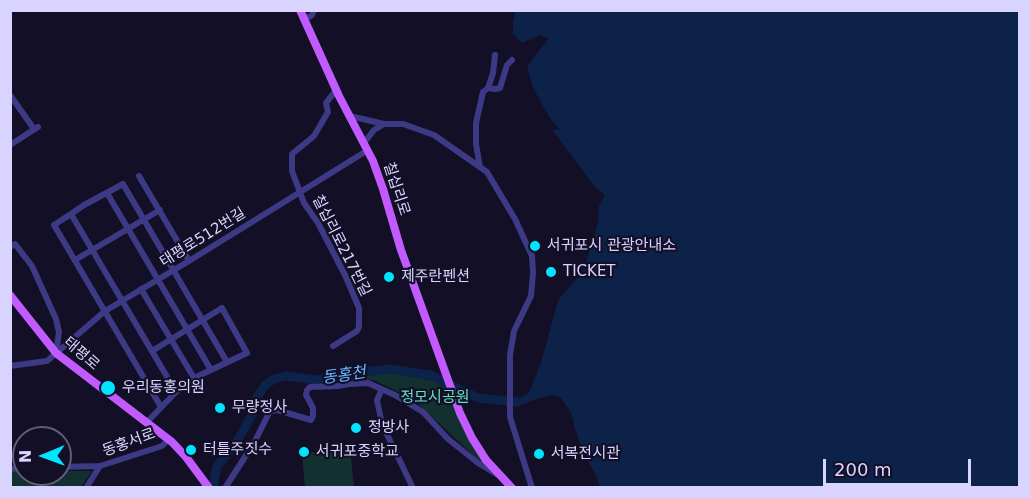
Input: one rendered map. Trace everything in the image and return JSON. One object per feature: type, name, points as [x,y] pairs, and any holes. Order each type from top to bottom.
[{"type":"main road","name":"칠십리로","points":[[300,10],[336,90],[366,147],[460,413],[486,460],[501,477]]},
{"type":"main road","name":"태평로","points":[[10,295],[56,353],[169,439],[207,485]]},
{"type":"main road","points":[[501,477],[512,488]]},
{"type":"street","points":[[304,20],[312,15],[314,10]]},
{"type":"street","points":[[480,167],[476,144],[476,123],[483,92],[488,88],[493,73],[495,55]]},
{"type":"street","points":[[488,88],[500,88],[507,65],[512,60]]},
{"type":"street","name":"칠십리로217번길","points":[[333,346],[357,331],[359,308],[318,223],[304,203],[292,171],[292,154],[314,136],[327,112],[326,103],[336,90]]},
{"type":"street","points":[[10,95],[36,128],[10,145]]},
{"type":"street","points":[[350,116],[384,124],[402,124],[434,135],[487,172],[515,219],[532,256],[533,268],[531,296],[514,331],[510,355],[510,417],[532,488]]},
{"type":"street","name":"태평로512번길","points":[[10,366],[47,361],[105,311],[300,192],[366,147],[374,130],[384,124]]},
{"type":"street","points":[[139,176],[189,261]]},
{"type":"street","points":[[161,407],[54,225],[84,204],[123,184],[228,362]]},
{"type":"street","points":[[108,193],[211,370]]},
{"type":"street","points":[[75,260],[160,210]]},
{"type":"street","points":[[71,214],[176,392]]},
{"type":"street","points":[[10,247],[15,244],[32,266],[56,319],[59,332],[56,353]]},
{"type":"street","points":[[141,289],[194,378]]},
{"type":"street","points":[[147,422],[176,392],[194,378],[248,353],[222,308],[152,351]]},
{"type":"street","points":[[225,488],[254,443],[270,411],[277,410],[310,420],[313,416],[313,408],[306,395],[310,387],[368,383],[423,412],[448,439],[478,463],[501,477]]},
{"type":"street","points":[[382,389],[377,400],[382,424],[411,486]]},
{"type":"street","name":"동홍서로","points":[[72,467],[100,466],[162,446],[169,439]]},
{"type":"street","points":[[86,488],[100,466]]},
{"type":"green space","name":"정모시공원","points":[[387,371],[447,384],[486,467],[414,400],[374,380],[322,380]]},
{"type":"green space","points":[[348,450],[348,455],[351,457],[354,487],[305,487],[302,453]]},
{"type":"green space","points":[[72,471],[92,471],[81,487],[11,487],[11,472],[12,486],[72,486]]},
{"type":"water","points":[[516,10],[1019,11],[1019,487],[600,487],[585,457],[571,413],[560,397],[553,395],[515,407],[513,402],[528,393],[531,388],[541,363],[558,300],[583,272],[598,223],[599,206],[605,195],[596,188],[552,130],[560,130],[550,118],[533,88],[527,66],[549,38],[540,35],[522,43],[513,34]]},
{"type":"waterway","name":"동홍천","points":[[213,488],[217,466],[235,445],[252,415],[257,397],[265,385],[274,379],[286,376],[316,380],[390,369],[430,375],[478,398],[518,402]]},
{"type":"place","name":"서귀포시 관광안내소","points":[[535,246]]},
{"type":"place","name":"TICKET","points":[[551,272]]},
{"type":"place","name":"제주란펜션","points":[[389,277]]},
{"type":"place","name":"우리동홍의원","points":[[108,388]]},
{"type":"place","name":"무량정사","points":[[220,408]]},
{"type":"place","name":"정방사","points":[[356,428]]},
{"type":"place","name":"터틀주짓수","points":[[191,450]]},
{"type":"place","name":"서귀포중학교","points":[[304,452]]},
{"type":"place","name":"서복전시관","points":[[539,454]]}]
